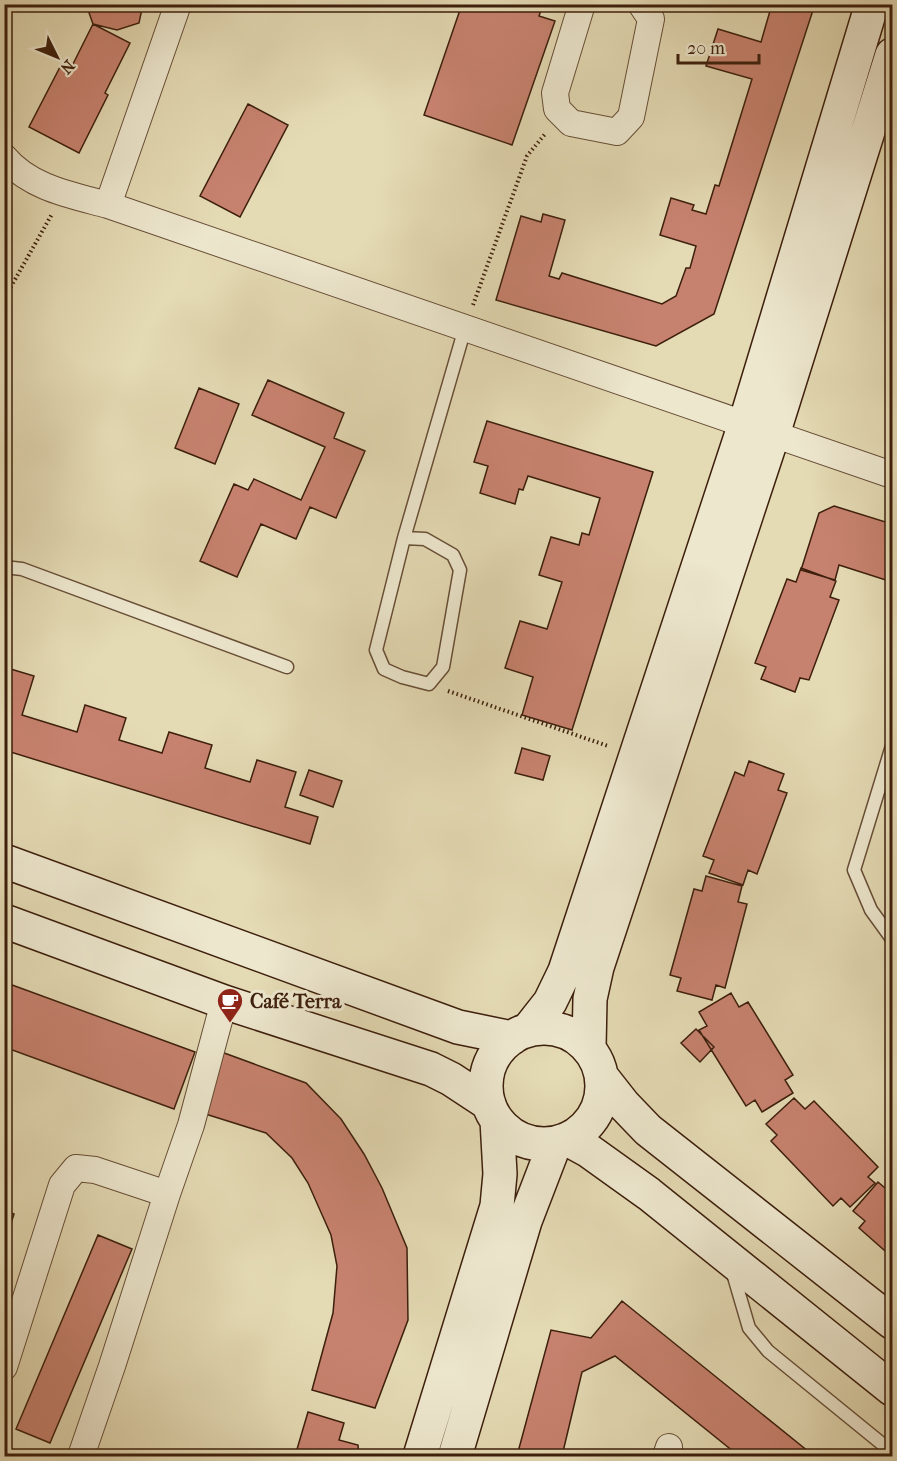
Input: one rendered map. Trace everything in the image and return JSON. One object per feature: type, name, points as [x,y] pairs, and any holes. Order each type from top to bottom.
[{"type":"main road","points":[[589,1048],[590,999],[597,967],[759,429],[872,4]]},
{"type":"main road","points":[[420,1456],[497,1206],[500,1174],[493,1112],[486,1085],[489,1067],[498,1051],[520,1034],[550,1002],[565,971],[635,756],[759,429],[892,55]]},
{"type":"main road","points":[[4,861],[458,1027],[520,1034],[545,1028],[561,1030],[576,1037],[589,1048],[597,1061],[602,1077],[602,1096],[596,1114],[584,1129],[561,1141],[533,1143],[513,1136],[493,1112],[461,1085],[431,1069],[224,1002],[4,921]]},
{"type":"main road","points":[[602,1077],[624,1105],[657,1138],[892,1322]]},
{"type":"main road","points":[[561,1141],[596,1156],[649,1194],[892,1389]]},
{"type":"main road","points":[[455,1456],[525,1221],[561,1141]]},
{"type":"street","points":[[108,205],[178,4]]},
{"type":"street","points":[[582,4],[555,93],[557,109],[570,123],[617,132],[631,117],[651,19],[641,4]]},
{"type":"street","points":[[4,157],[14,168],[46,188],[108,205],[892,475]]},
{"type":"street","points":[[81,1456],[191,1125],[224,1002]]},
{"type":"street","points":[[4,1367],[62,1185],[76,1168],[95,1170],[167,1194]]},
{"type":"lane","points":[[404,538],[425,539],[453,555],[460,570],[443,667],[429,684],[402,677],[384,669],[375,650],[404,538],[465,328]]},
{"type":"lane","points":[[4,567],[22,569],[287,667]]},
{"type":"lane","points":[[892,746],[854,870],[871,910],[892,939]]},
{"type":"lane","points":[[729,1258],[749,1328],[768,1351],[892,1452]]},
{"type":"path","points":[[465,328],[527,156],[561,115]]},
{"type":"path","points":[[4,299],[64,193]]},
{"type":"path","points":[[429,684],[635,756]]},
{"type":"building","points":[[86,4],[143,4],[139,23],[117,30],[93,24]]},
{"type":"building","points":[[462,4],[543,4],[539,16],[555,21],[512,145],[424,115]]},
{"type":"building","points":[[772,4],[815,4],[714,314],[656,346],[496,300],[521,216],[541,222],[543,214],[565,220],[549,276],[559,279],[562,273],[662,304],[676,296],[686,268],[690,268],[696,246],[660,235],[671,198],[694,205],[692,210],[706,214],[715,185],[719,186],[752,79],[706,66],[718,29],[761,42]]},
{"type":"building","points":[[93,24],[130,43],[105,93],[108,95],[79,153],[29,127],[60,67],[69,72]]},
{"type":"building","points":[[248,104],[288,125],[240,217],[200,196]]},
{"type":"building","points":[[268,380],[344,413],[334,438],[365,451],[336,518],[310,507],[296,539],[261,524],[237,577],[200,561],[234,484],[248,490],[254,479],[301,500],[325,447],[252,415]]},
{"type":"building","points":[[199,388],[239,404],[215,464],[175,448]]},
{"type":"building","points":[[487,421],[653,472],[572,730],[522,715],[533,677],[505,668],[520,621],[547,629],[562,582],[539,575],[551,537],[579,545],[582,533],[589,535],[600,498],[528,476],[523,490],[519,489],[515,504],[480,493],[488,466],[474,462]]},
{"type":"building","points":[[834,506],[892,524],[892,582],[839,565],[835,580],[801,570],[819,513]]},
{"type":"building","points":[[801,568],[836,581],[830,597],[839,600],[809,680],[800,678],[795,692],[761,679],[766,667],[755,663],[787,579],[796,582]]},
{"type":"building","points":[[4,667],[34,676],[22,715],[77,732],[85,705],[126,718],[119,740],[162,753],[169,732],[212,745],[205,768],[250,782],[257,760],[296,772],[285,807],[318,817],[310,844],[4,750]]},
{"type":"building","points":[[522,748],[550,756],[543,780],[515,773]]},
{"type":"building","points":[[749,761],[784,774],[778,790],[787,793],[757,874],[748,870],[743,885],[709,873],[714,860],[703,856],[735,772],[744,776]]},
{"type":"building","points":[[309,770],[342,781],[333,807],[300,795]]},
{"type":"building","points":[[706,876],[742,886],[738,902],[747,904],[725,988],[716,985],[712,1000],[677,991],[681,978],[670,975],[694,889],[702,891]]},
{"type":"building","points":[[4,982],[195,1052],[174,1109],[4,1047]]},
{"type":"building","points":[[731,993],[739,1007],[748,1002],[793,1075],[785,1080],[793,1093],[762,1112],[755,1100],[746,1106],[699,1030],[707,1026],[699,1012]]},
{"type":"building","points":[[696,1029],[714,1047],[700,1062],[681,1043]]},
{"type":"building","points":[[216,1050],[306,1083],[341,1119],[364,1154],[382,1188],[407,1248],[408,1320],[375,1408],[312,1390],[333,1313],[337,1266],[331,1235],[308,1183],[292,1158],[266,1133],[199,1112]]},
{"type":"building","points":[[794,1098],[805,1109],[814,1101],[878,1167],[868,1177],[875,1183],[850,1207],[841,1198],[833,1206],[771,1141],[777,1135],[766,1124]]},
{"type":"building","points":[[878,1182],[891,1193],[892,1190],[892,1257],[859,1228],[865,1221],[853,1211]]},
{"type":"building","points":[[4,1211],[14,1214],[4,1245]]},
{"type":"building","points":[[98,1235],[132,1249],[50,1443],[16,1429]]},
{"type":"building","points":[[622,1301],[814,1456],[739,1456],[615,1356],[582,1372],[562,1456],[532,1456],[518,1452],[551,1330],[591,1338]]},
{"type":"building","points":[[308,1412],[344,1423],[339,1440],[358,1445],[359,1456],[295,1456]]},
{"type":"place","name":"Café Terra","points":[[230,1024]]}]
